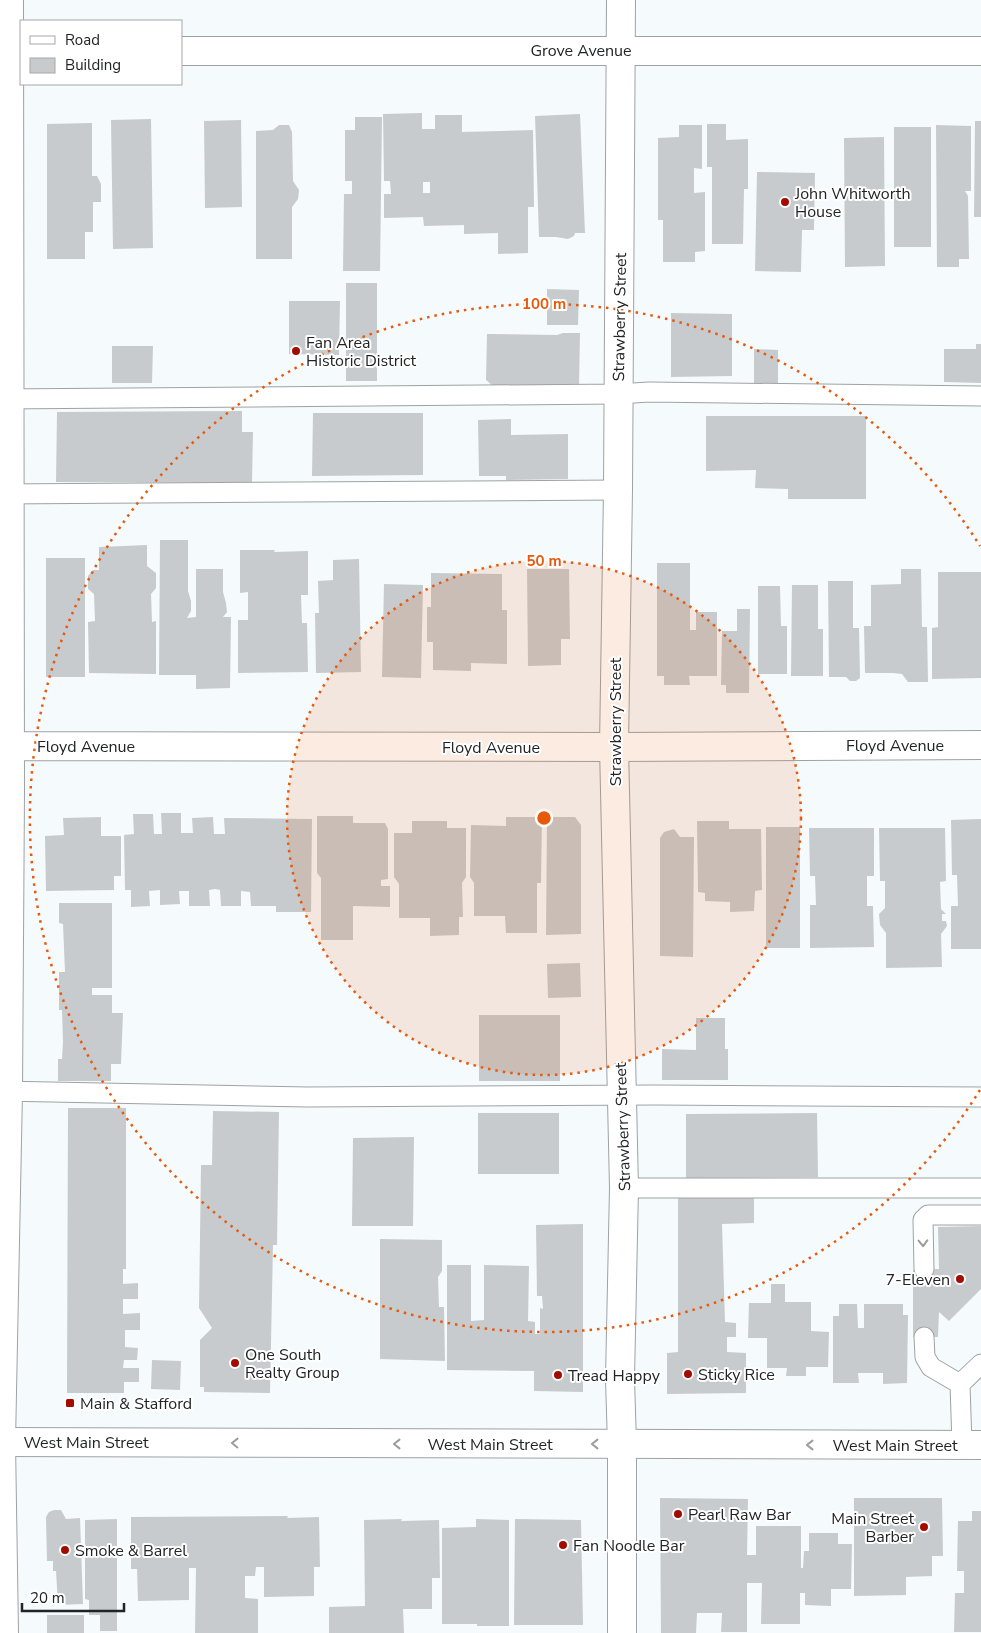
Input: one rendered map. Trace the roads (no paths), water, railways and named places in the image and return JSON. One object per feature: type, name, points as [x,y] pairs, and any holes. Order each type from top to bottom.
[{"type":"street","points":[[4,1633],[0,1442],[4,1091],[4,399],[10,51],[9,0]]},
{"type":"street","name":"Strawberry Street","points":[[621,0],[618,490],[614,747],[624,1188],[620,1379],[622,1633]]},
{"type":"street","name":"Grove Avenue","points":[[182,51],[981,51]]},
{"type":"street","name":"Floyd Avenue","points":[[5,746],[614,747],[981,745]]},
{"type":"street","name":"West Main Street","points":[[0,1442],[971,1445]]},
{"type":"lane","points":[[4,399],[618,394],[649,392],[981,396]]},
{"type":"lane","points":[[4,494],[618,490]]},
{"type":"lane","points":[[4,1091],[308,1098],[621,1096],[981,1097]]},
{"type":"lane","points":[[624,1188],[981,1188]]},
{"type":"lane","points":[[924,1269],[923,1220],[928,1215],[981,1215]]},
{"type":"lane","points":[[924,1337],[926,1357],[931,1367],[960,1384],[971,1445]]},
{"type":"lane","points":[[960,1384],[981,1364]]},
{"type":"place","name":"John Whitworth House","points":[[785,202]]},
{"type":"place","name":"Fan Area Historic District","points":[[296,351]]},
{"type":"place","name":"7-Eleven","points":[[960,1279]]},
{"type":"place","name":"One South Realty Group","points":[[235,1363]]},
{"type":"place","name":"Sticky Rice","points":[[688,1374]]},
{"type":"place","name":"Tread Happy","points":[[558,1375]]},
{"type":"place","name":"Main & Stafford","points":[[70,1403]]},
{"type":"place","name":"Pearl Raw Bar","points":[[678,1514]]},
{"type":"place","name":"Main Street Barber","points":[[924,1527]]},
{"type":"place","name":"Fan Noodle Bar","points":[[563,1545]]},
{"type":"place","name":"Smoke & Barrel","points":[[65,1550]]}]
